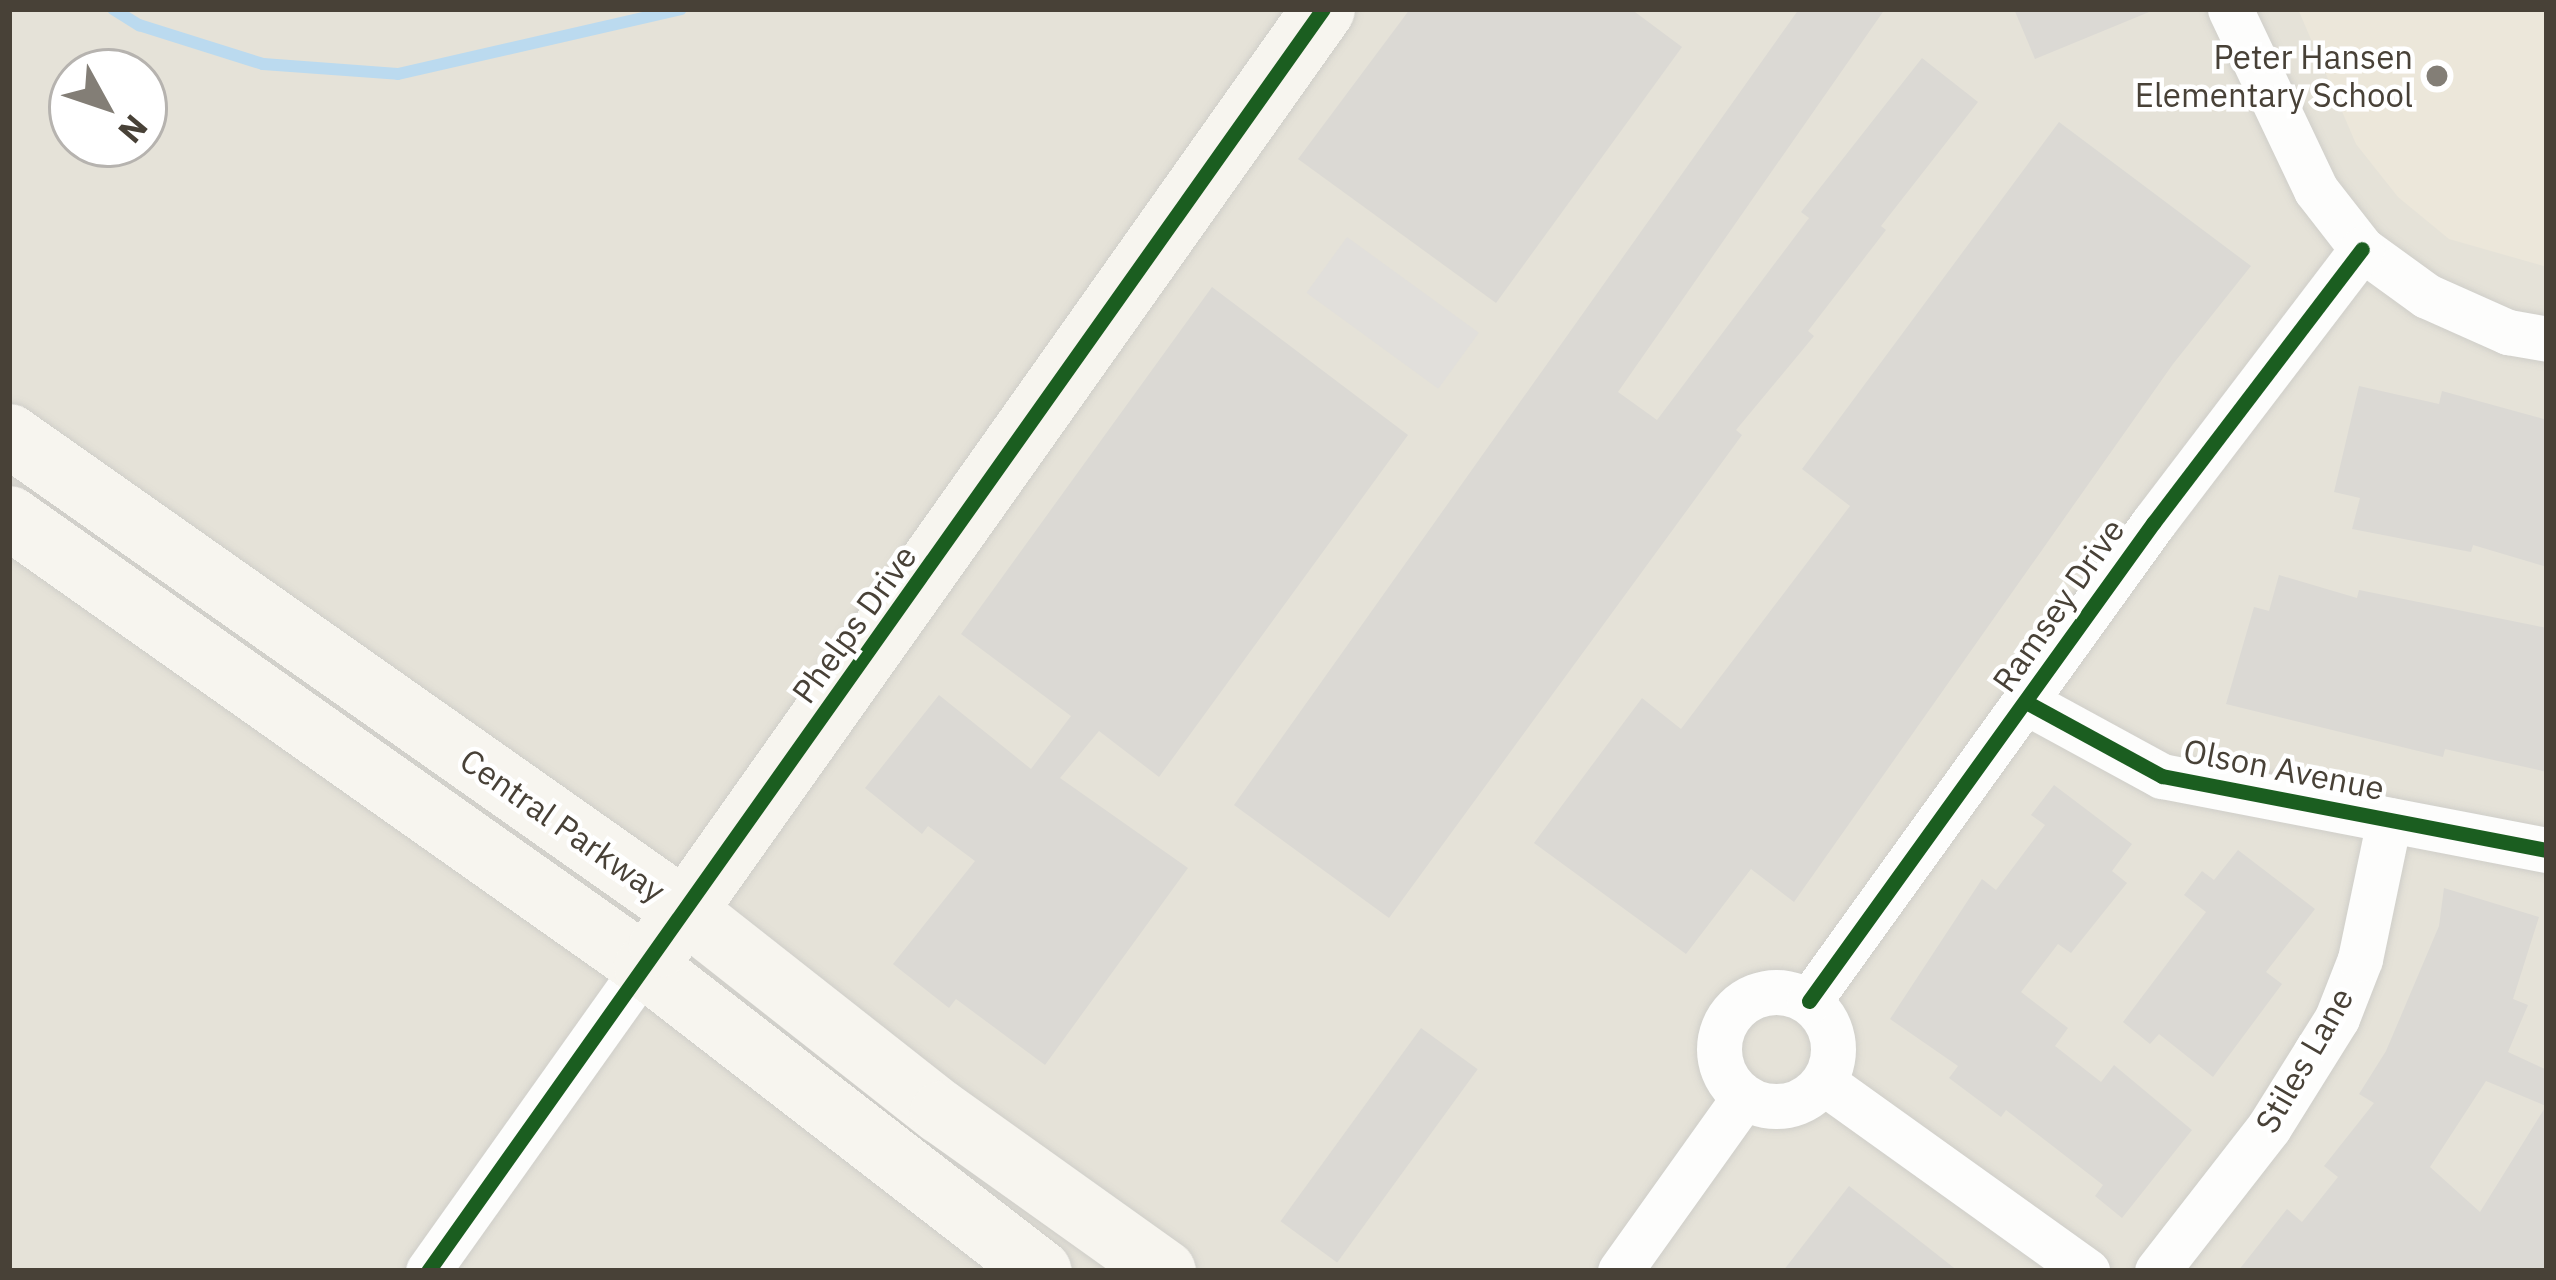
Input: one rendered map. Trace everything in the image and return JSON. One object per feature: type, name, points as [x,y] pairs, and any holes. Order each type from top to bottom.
[{"type":"main road","name":"Phelps Drive","points":[[645,966],[1324,9]]},
{"type":"main road","name":"Central Parkway","points":[[9,435],[684,910],[941,1112],[1164,1271]]},
{"type":"main road","name":"Central Parkway","points":[[9,518],[645,966],[1040,1271]]},
{"type":"street","points":[[2230,9],[2316,190],[2362,249],[2427,296],[2508,332],[2547,339]]},
{"type":"street","name":"Ramsey Drive","points":[[1809,1001],[2362,249]]},
{"type":"street","name":"Olson Avenue","points":[[2026,702],[2162,776],[2547,850]]},
{"type":"street","name":"Stiles Lane","points":[[2157,1271],[2270,1126],[2337,1018],[2360,959],[2389,820]]},
{"type":"street","name":"Phelps Drive","points":[[428,1271],[645,966]]},
{"type":"street","points":[[1775,991],[1809,1001],[1834,1047],[1823,1082],[1796,1103],[1744,1097],[1722,1069],[1720,1033],[1728,1017],[1741,1003],[1775,991]]},
{"type":"street","points":[[1823,1082],[2087,1271]]},
{"type":"street","points":[[1617,1267],[1744,1097]]},
{"type":"shaded area","points":[[9,9],[2547,9],[2547,1271],[9,1271]]},
{"type":"shaded area","name":"Peter Hansen Elementary School","points":[[2298,9],[2547,9],[2547,267],[2449,239],[2398,197],[2356,144]]},
{"type":"shaded area","points":[[1347,237],[1479,333],[1438,389],[1306,293]]},
{"type":"building","points":[[1410,9],[1631,9],[1682,47],[1496,303],[1298,159]]},
{"type":"building","points":[[1799,9],[1885,9],[1618,392],[1657,420],[1809,218],[1801,212],[1922,58],[1978,102],[1881,226],[1886,230],[1808,331],[1814,336],[1736,430],[1742,435],[1389,918],[1234,805]]},
{"type":"building","points":[[2014,9],[2154,9],[2154,10],[2035,59]]},
{"type":"building","points":[[2059,122],[2251,266],[2173,364],[1794,902],[1751,869],[1686,954],[1534,843],[1642,698],[1681,729],[1850,506],[1802,469]]},
{"type":"building","points":[[1212,287],[1408,435],[1159,777],[1099,731],[1060,778],[1188,868],[1045,1065],[956,999],[949,1008],[893,964],[975,861],[928,826],[922,834],[865,788],[939,695],[1031,769],[1071,716],[961,634]]},
{"type":"building","points":[[2359,386],[2439,404],[2442,391],[2547,420],[2547,567],[2473,545],[2471,552],[2352,529],[2360,498],[2334,492]]},
{"type":"building","points":[[2279,575],[2357,598],[2359,590],[2547,628],[2547,772],[2445,749],[2443,757],[2226,704],[2254,607],[2269,611]]},
{"type":"building","points":[[2054,785],[2132,844],[2112,871],[2127,883],[2071,953],[2058,944],[2021,992],[2068,1028],[2055,1046],[2101,1082],[2114,1065],[2192,1130],[2122,1218],[2095,1196],[2103,1185],[2006,1110],[2001,1117],[1949,1078],[1958,1066],[1890,1019],[1982,879],[1996,890],[2045,825],[2031,815]]},
{"type":"building","points":[[2238,850],[2315,909],[2266,972],[2282,984],[2213,1077],[2159,1034],[2150,1044],[2123,1022],[2206,912],[2184,895],[2202,871],[2214,880]]},
{"type":"building","points":[[2444,888],[2539,917],[2513,999],[2528,1005],[2508,1052],[2547,1070],[2547,1271],[2238,1271],[2287,1209],[2302,1222],[2338,1177],[2324,1166],[2374,1103],[2359,1094],[2386,1051],[2439,926]],"holes":[[[2486,1081],[2546,1106],[2480,1212],[2430,1167]]]},
{"type":"building","points":[[1421,1028],[1478,1069],[1337,1263],[1281,1221]]},
{"type":"building","points":[[1849,1186],[1911,1234],[1958,1271],[1783,1271]]},
{"type":"waterway","points":[[113,9],[139,25],[263,64],[398,74],[681,9]]},
{"type":"cycle path","points":[[428,1271],[1323,9]]},
{"type":"cycle path","points":[[1809,1001],[2154,522],[2362,249]]},
{"type":"cycle path","points":[[2026,702],[2162,776],[2547,850]]},
{"type":"place","name":"Peter Hansen Elementary School","points":[[2437,76]]}]
